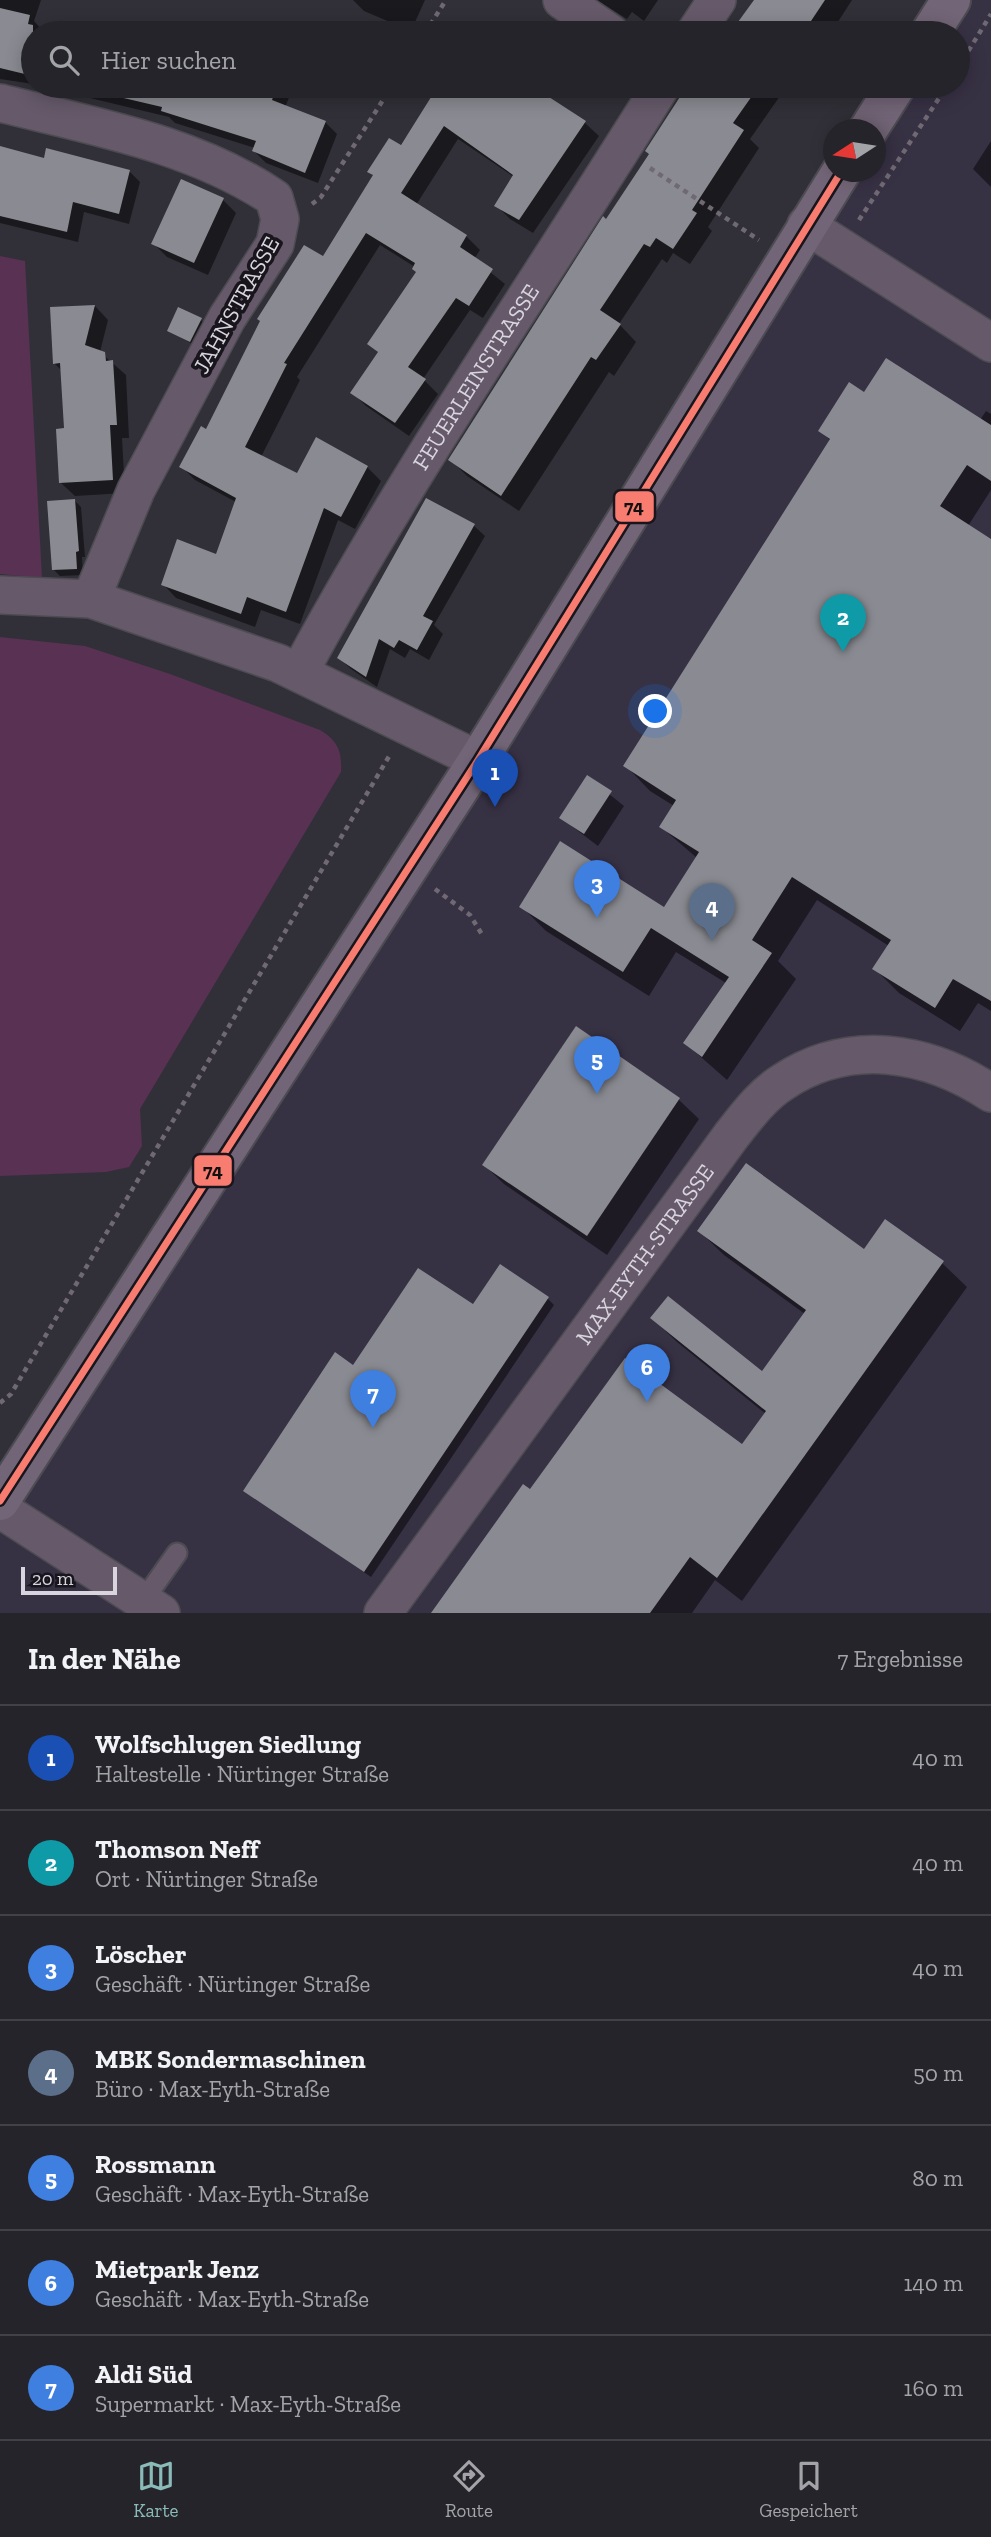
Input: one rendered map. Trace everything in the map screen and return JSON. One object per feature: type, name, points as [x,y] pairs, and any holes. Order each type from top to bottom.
[{"type":"main road","points":[[938,21],[951,0]]},
{"type":"main road","points":[[875,119],[888,98]]},
{"type":"main road","points":[[0,1501],[478,760],[834,182]]},
{"type":"street","points":[[562,0],[593,21]]},
{"type":"street","points":[[703,21],[717,0]]},
{"type":"street","name":"FEUERLEINSTRASSE","points":[[299,673],[344,590],[426,454],[653,98]]},
{"type":"street","name":"JAHNSTRASSE","points":[[0,103],[127,135],[246,179],[274,198],[280,219],[275,244],[227,318],[136,490],[91,599]]},
{"type":"street","points":[[806,225],[991,343]]},
{"type":"street","points":[[0,595],[91,599],[299,673],[478,760]]},
{"type":"street","name":"MAX-EYTH-STRASSE","points":[[383,1613],[731,1136],[754,1107],[781,1083],[814,1064],[846,1057],[890,1056],[923,1059],[956,1072],[991,1093]]},
{"type":"street","points":[[0,1509],[152,1607]]},
{"type":"lane","points":[[152,1607],[177,1553]]},
{"type":"path","points":[[433,21],[446,0]]},
{"type":"path","points":[[970,49],[991,15]]},
{"type":"path","points":[[280,219],[301,213],[321,197],[384,98]]},
{"type":"path","points":[[841,247],[939,98]]},
{"type":"path","points":[[621,149],[786,258]]},
{"type":"path","points":[[0,1403],[11,1394],[408,725]]},
{"type":"path","points":[[440,893],[470,915],[483,936]]},
{"type":"shaded area","points":[[951,0],[991,0],[991,1613],[0,1613],[0,1501],[835,182],[886,182],[886,119],[881,119],[891,98],[970,98],[970,21],[938,21]]},
{"type":"shaded area","points":[[0,256],[25,261],[42,578],[0,574]]},
{"type":"shaded area","points":[[0,637],[85,646],[170,674],[320,730],[331,738],[340,752],[341,772],[140,1109],[142,1146],[129,1167],[106,1172],[0,1176]]},
{"type":"building","points":[[754,0],[825,0],[811,21],[739,21]]},
{"type":"building","points":[[0,8],[30,15],[29,21],[21,21],[21,73],[0,68]]},
{"type":"building","points":[[124,98],[273,98],[272,100],[326,121],[305,173],[252,151],[256,141],[161,111],[162,107]]},
{"type":"building","points":[[430,98],[551,98],[586,121],[519,220],[494,206],[513,175],[444,126],[401,193],[467,235],[460,247],[493,269],[469,306],[456,298],[408,367],[426,379],[395,423],[350,393],[378,352],[367,344],[416,272],[412,269],[415,263],[366,233],[284,363],[287,364],[245,447],[297,473],[316,437],[368,466],[341,517],[324,508],[286,612],[247,597],[241,614],[161,585],[177,539],[216,554],[236,498],[179,467],[201,426],[206,429],[260,321],[257,319],[304,245],[323,256],[373,175],[367,172],[389,138],[401,145]]},
{"type":"building","points":[[679,98],[751,98],[733,123],[744,130],[692,210],[697,213],[673,249],[656,238],[650,247],[644,244],[600,310],[621,324],[596,360],[591,357],[501,496],[448,460],[603,216],[606,219],[649,154],[645,151]]},
{"type":"building","points":[[0,146],[44,158],[46,148],[130,170],[119,214],[73,202],[67,232],[0,216]]},
{"type":"building","points":[[181,179],[224,198],[194,263],[151,244]]},
{"type":"building","points":[[95,305],[85,345],[105,352],[106,361],[113,360],[117,425],[110,425],[113,480],[59,483],[56,429],[64,428],[60,363],[53,364],[50,307]]},
{"type":"building","points":[[178,307],[202,318],[190,342],[167,331]]},
{"type":"building","points":[[886,358],[991,425],[991,481],[967,465],[940,506],[991,539],[991,1001],[953,979],[935,1008],[872,969],[891,940],[792,877],[752,940],[772,953],[702,1057],[683,1043],[729,977],[651,928],[623,972],[519,907],[560,841],[664,907],[699,852],[659,827],[676,800],[623,766],[830,439],[818,431],[849,382],[864,392]]},
{"type":"building","points":[[426,498],[475,524],[423,616],[433,621],[417,650],[399,640],[394,648],[379,639],[366,677],[337,658]]},
{"type":"building","points":[[75,499],[79,551],[76,552],[77,569],[52,570],[47,501]]},
{"type":"building","points":[[587,775],[612,791],[584,834],[559,818]]},
{"type":"building","points":[[576,1026],[680,1098],[587,1236],[482,1165]]},
{"type":"building","points":[[746,1163],[864,1249],[885,1219],[944,1261],[717,1578],[690,1557],[650,1613],[431,1613],[523,1484],[530,1489],[625,1358],[742,1444],[766,1411],[650,1318],[668,1296],[762,1371],[806,1310],[697,1231]]},
{"type":"building","points":[[500,1264],[549,1297],[364,1572],[243,1491],[335,1352],[353,1365],[418,1268],[473,1304]]},
{"type":"transit line","name":"74","points":[[0,1501],[478,760],[835,182]]},
{"type":"place","name":"Thomson Neff","points":[[843,652]]},
{"type":"place","name":"Wolfschlugen Siedlung","points":[[495,807]]},
{"type":"place","name":"Löscher","points":[[597,918]]},
{"type":"place","name":"MBK Sondermaschinen","points":[[712,941]]},
{"type":"place","name":"Rossmann","points":[[597,1094]]},
{"type":"place","name":"Mietpark Jenz","points":[[647,1402]]},
{"type":"place","name":"Aldi Süd","points":[[373,1428]]}]
